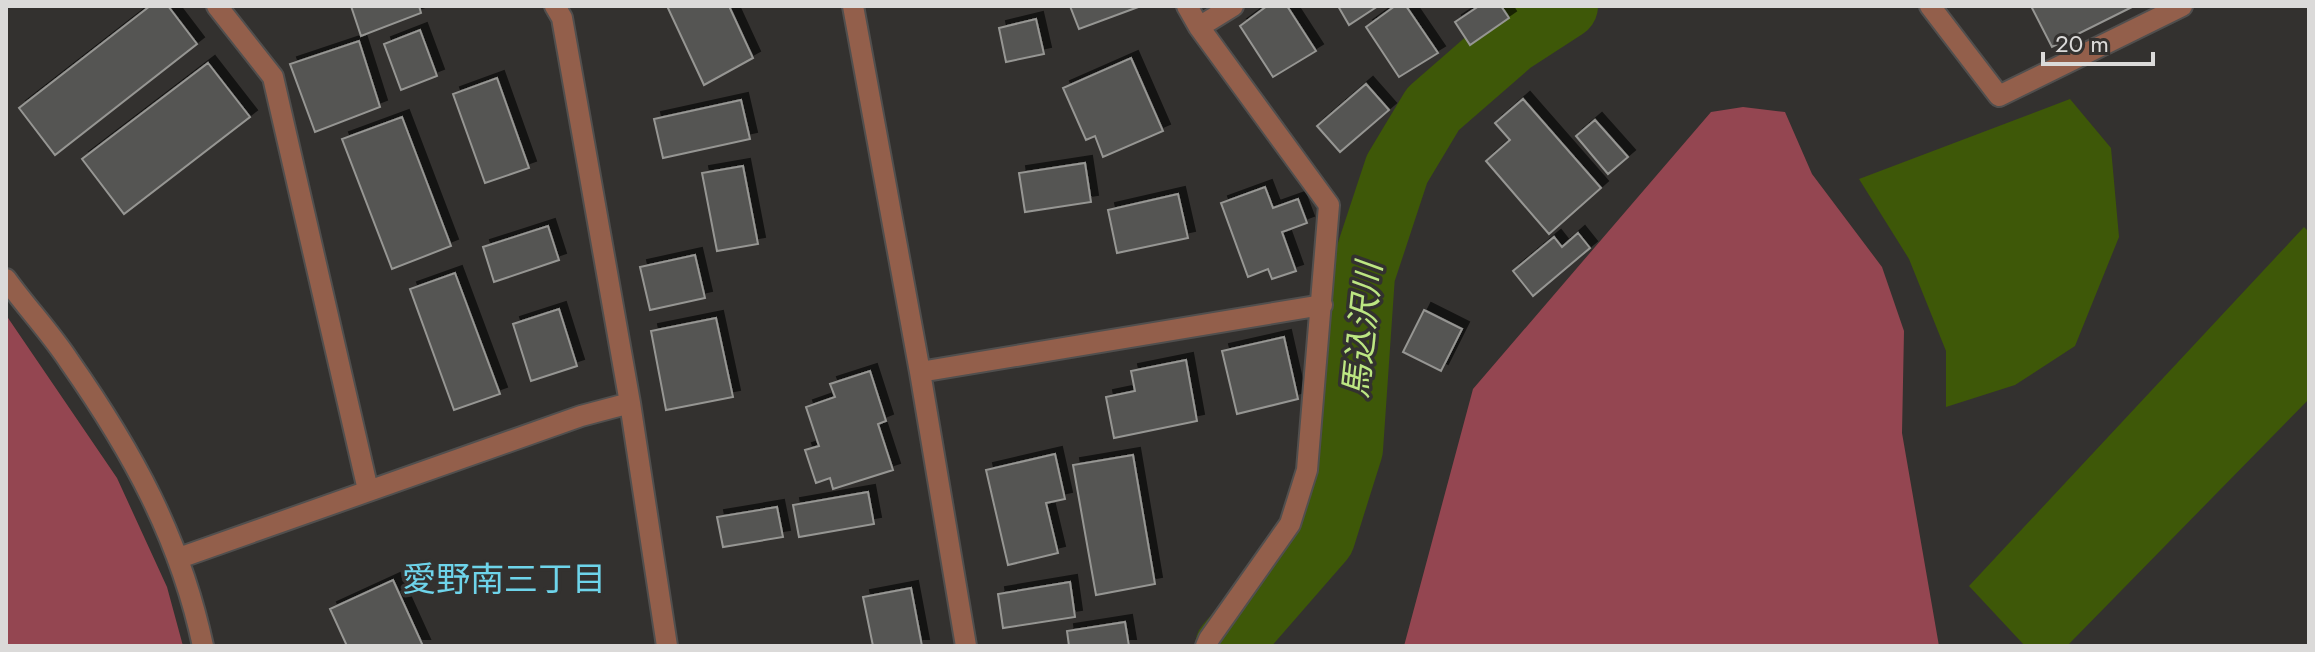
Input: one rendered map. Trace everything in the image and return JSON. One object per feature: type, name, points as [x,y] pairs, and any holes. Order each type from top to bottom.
[{"type":"street","points":[[217,6],[273,77],[368,490]]},
{"type":"street","points":[[853,6],[966,646]]},
{"type":"street","points":[[1187,6],[1199,27],[1329,205],[1307,470],[1290,524],[1206,646]]},
{"type":"street","points":[[1199,27],[1233,6]]},
{"type":"street","points":[[1930,6],[1999,96],[2182,6]]},
{"type":"street","points":[[564,10],[667,646]]},
{"type":"street","points":[[6,279],[68,359],[113,427],[158,508],[179,558],[203,646]]},
{"type":"street","points":[[920,372],[1322,305]]},
{"type":"street","points":[[179,558],[581,416],[630,403]]},
{"type":"shaded area","points":[[2070,99],[2111,148],[2119,237],[2075,346],[2015,385],[1946,407],[1946,351],[1909,259],[1859,179]]},
{"type":"shaded area","points":[[1743,107],[1785,112],[1812,174],[1882,267],[1904,331],[1902,433],[1939,646],[1404,646],[1473,389],[1711,112]]},
{"type":"shaded area","points":[[2304,227],[2309,232],[2309,399],[2067,646],[2025,646],[1969,586]]},
{"type":"shaded area","points":[[6,315],[117,478],[167,587],[183,646],[6,646]]},
{"type":"building","points":[[150,6],[168,6],[197,44],[55,155],[19,108]]},
{"type":"building","points":[[351,6],[419,6],[421,13],[361,36]]},
{"type":"building","points":[[667,6],[729,6],[753,58],[704,85]]},
{"type":"building","points":[[1070,6],[1141,6],[1079,29]]},
{"type":"building","points":[[1267,6],[1287,6],[1316,51],[1273,77],[1240,26]]},
{"type":"building","points":[[1338,6],[1378,6],[1349,25]]},
{"type":"building","points":[[1395,6],[1406,6],[1438,53],[1399,77],[1366,27]]},
{"type":"building","points":[[1479,6],[1501,6],[1509,18],[1470,45],[1455,22]]},
{"type":"building","points":[[2031,6],[2134,6],[2052,47]]},
{"type":"building","points":[[1036,19],[1044,54],[1006,62],[999,28]]},
{"type":"building","points":[[420,30],[437,76],[401,90],[384,44]]},
{"type":"building","points":[[359,41],[380,107],[315,132],[290,64]]},
{"type":"building","points":[[1131,58],[1163,131],[1103,157],[1095,136],[1086,140],[1063,88]]},
{"type":"building","points":[[208,63],[250,117],[124,214],[82,159]]},
{"type":"building","points":[[497,78],[529,168],[485,183],[453,94]]},
{"type":"building","points":[[1366,84],[1389,110],[1340,152],[1317,126]]},
{"type":"building","points":[[1523,99],[1601,188],[1549,234],[1486,161],[1510,140],[1495,123]]},
{"type":"building","points":[[741,100],[750,139],[663,158],[654,119]]},
{"type":"building","points":[[402,117],[451,246],[392,269],[342,139]]},
{"type":"building","points":[[1595,120],[1628,157],[1608,174],[1576,136]]},
{"type":"building","points":[[1085,163],[1091,202],[1025,212],[1019,173]]},
{"type":"building","points":[[743,166],[758,244],[717,251],[702,173]]},
{"type":"building","points":[[1265,187],[1273,208],[1298,199],[1307,223],[1282,232],[1296,271],[1272,279],[1268,269],[1248,277],[1221,203]]},
{"type":"building","points":[[1178,194],[1188,238],[1117,253],[1108,210]]},
{"type":"building","points":[[548,226],[559,260],[494,282],[483,247]]},
{"type":"building","points":[[1578,233],[1590,248],[1533,296],[1513,271],[1554,237],[1562,247]]},
{"type":"building","points":[[695,255],[705,298],[650,310],[640,267]]},
{"type":"building","points":[[455,273],[500,394],[454,410],[410,289]]},
{"type":"building","points":[[559,309],[577,366],[531,381],[513,324]]},
{"type":"building","points":[[1424,310],[1462,329],[1441,371],[1403,352]]},
{"type":"building","points":[[716,318],[733,397],[666,410],[651,331]]},
{"type":"building","points":[[1284,337],[1298,399],[1237,414],[1222,351]]},
{"type":"building","points":[[1186,360],[1197,421],[1114,438],[1106,397],[1135,391],[1131,371]]},
{"type":"building","points":[[870,371],[886,421],[878,424],[893,470],[833,489],[830,478],[816,483],[805,450],[819,446],[806,407],[835,397],[830,384]]},
{"type":"building","points":[[1055,454],[1065,499],[1046,503],[1058,553],[1008,565],[986,470]]},
{"type":"building","points":[[1133,455],[1155,584],[1096,595],[1073,465]]},
{"type":"building","points":[[868,492],[874,524],[799,537],[793,505]]},
{"type":"building","points":[[777,507],[783,537],[723,547],[717,517]]},
{"type":"building","points":[[393,580],[423,646],[347,646],[330,609]]},
{"type":"building","points":[[1070,582],[1075,617],[1003,628],[998,594]]},
{"type":"building","points":[[911,588],[922,646],[873,646],[863,597]]},
{"type":"building","points":[[1125,622],[1129,646],[1069,646],[1067,631]]},
{"type":"waterway","name":"馬込沢川","points":[[1228,646],[1322,538],[1350,449],[1362,275],[1397,169],[1433,109],[1511,41],[1565,6]]},
{"type":"district","name":"愛野南三丁目","points":[[504,579]]}]
